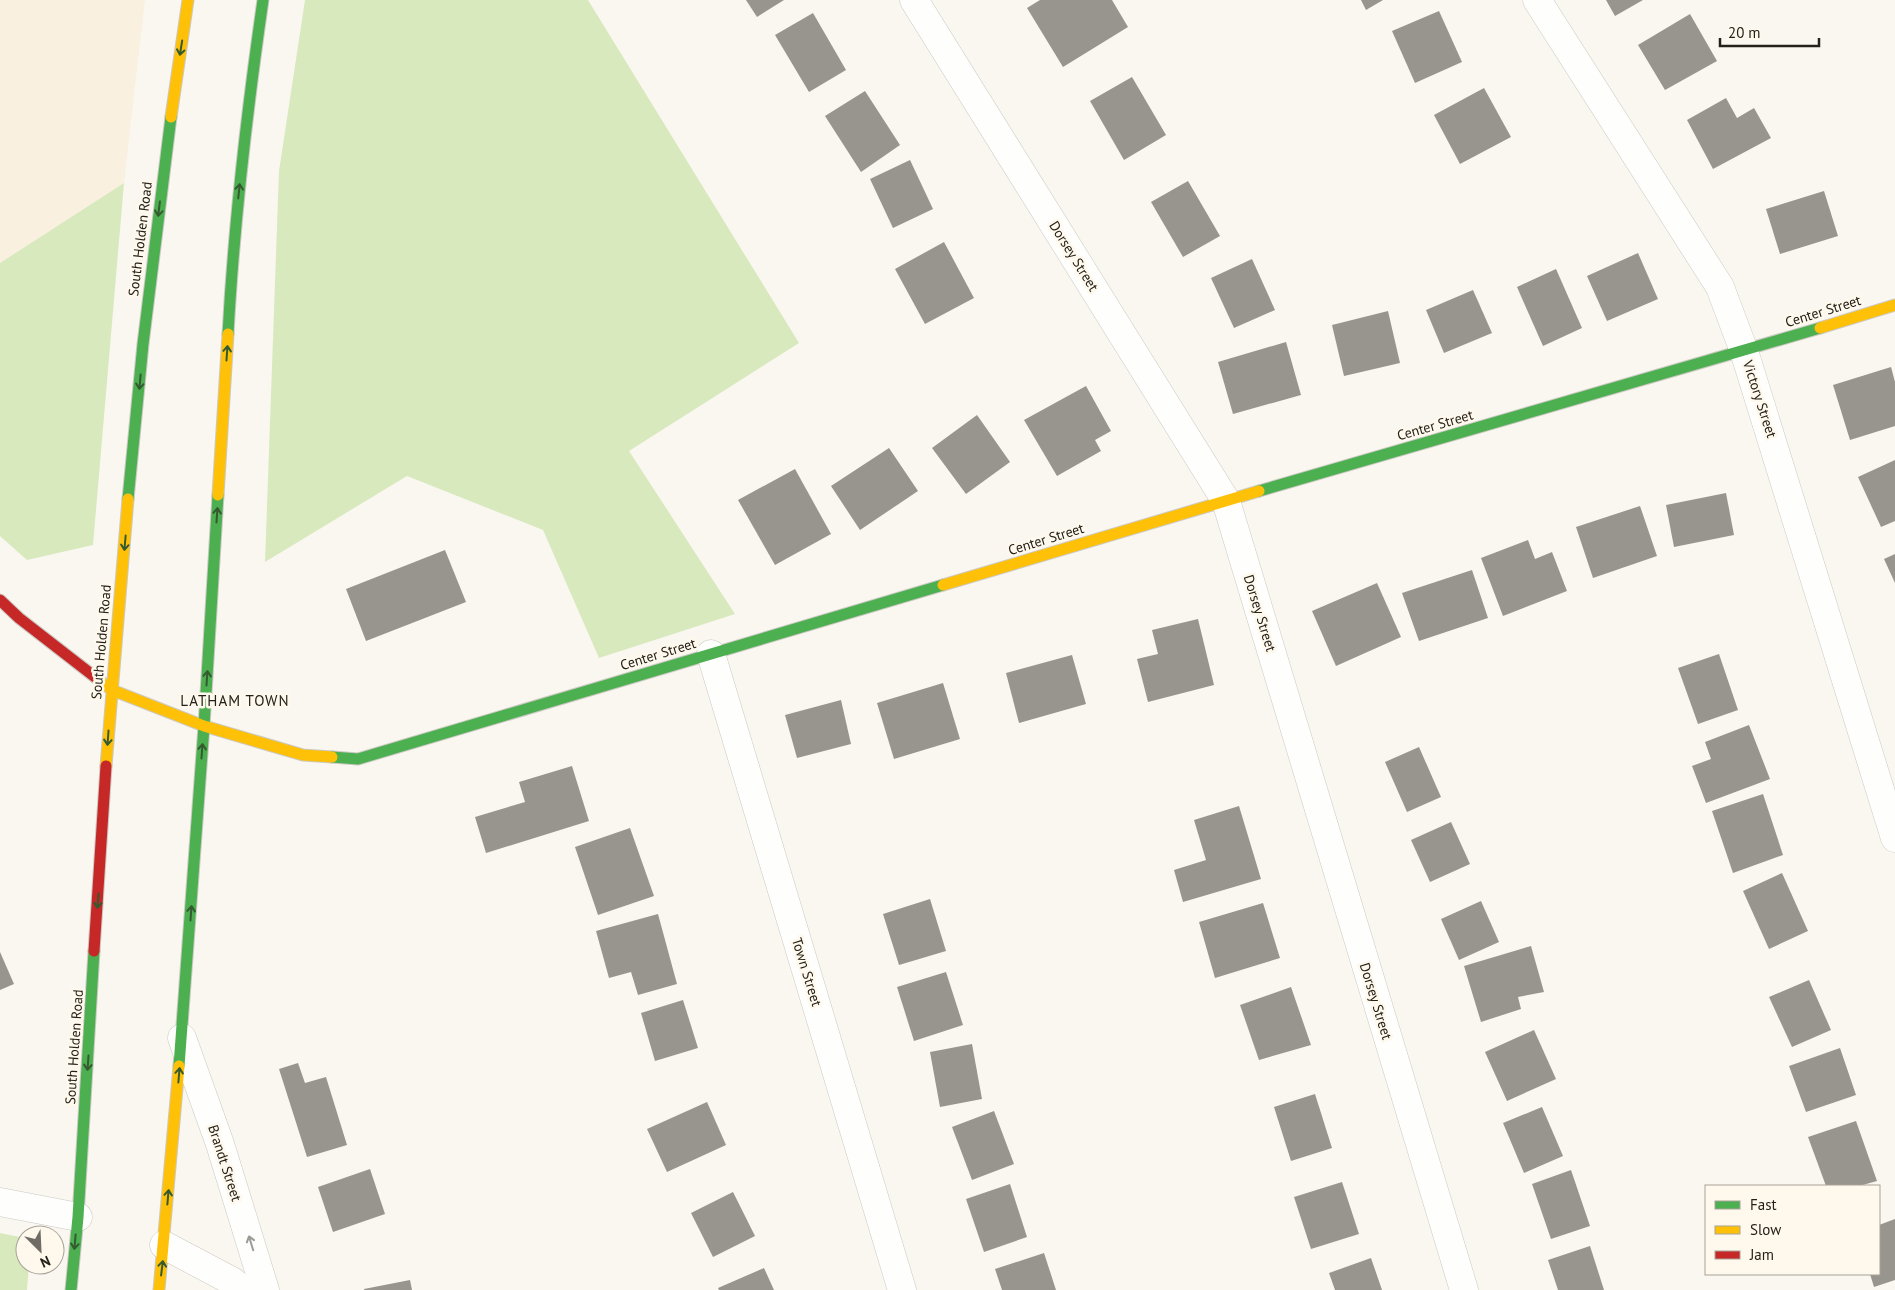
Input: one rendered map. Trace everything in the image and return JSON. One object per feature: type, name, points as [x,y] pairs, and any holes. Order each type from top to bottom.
[{"type":"main road","name":"South Holden Road","points":[[71,1290],[78,1217],[112,690],[144,333],[170,116],[188,0]]},
{"type":"main road","points":[[159,1290],[182,1038],[204,726],[233,246],[263,0]]},
{"type":"main road","name":"Center Street","points":[[0,600],[19,618],[112,690],[204,726],[303,755],[358,759],[1226,501],[1744,351],[1895,305]]},
{"type":"street","name":"Dorsey Street","points":[[914,0],[1226,501],[1464,1290]]},
{"type":"street","name":"Victory Street","points":[[1536,0],[1720,288],[1744,351],[1895,838]]},
{"type":"street","name":"Town Street","points":[[711,654],[902,1290]]},
{"type":"street","name":"Brandt Street","points":[[182,1038],[220,1144],[265,1290]]},
{"type":"street","points":[[0,1202],[78,1217]]},
{"type":"street","points":[[164,1245],[232,1281],[243,1290]]},
{"type":"shaded area","points":[[0,0],[145,0],[124,183],[0,263]]},
{"type":"green space","points":[[305,0],[588,0],[799,343],[629,451],[735,614],[599,658],[543,530],[407,476],[265,562],[279,171]]},
{"type":"green space","points":[[124,183],[93,545],[27,560],[0,536],[0,263]]},
{"type":"green space","points":[[0,1233],[15,1236],[15,1275],[28,1275],[27,1290],[0,1290]]},
{"type":"building","points":[[746,0],[784,0],[757,17]]},
{"type":"building","points":[[1040,0],[1112,0],[1128,27],[1063,67],[1027,8]]},
{"type":"building","points":[[1361,0],[1383,0],[1366,10]]},
{"type":"building","points":[[1606,0],[1643,0],[1615,16]]},
{"type":"building","points":[[1439,11],[1462,62],[1415,83],[1392,31]]},
{"type":"building","points":[[813,13],[846,70],[809,92],[775,35]]},
{"type":"building","points":[[1690,14],[1717,61],[1665,90],[1638,45]]},
{"type":"building","points":[[1132,77],[1166,135],[1124,160],[1090,101]]},
{"type":"building","points":[[1484,88],[1511,137],[1460,164],[1434,115]]},
{"type":"building","points":[[865,91],[900,145],[861,172],[825,116]]},
{"type":"building","points":[[1726,98],[1737,118],[1754,108],[1771,138],[1713,169],[1687,120]]},
{"type":"building","points":[[910,160],[933,209],[893,228],[870,179]]},
{"type":"building","points":[[1188,181],[1220,236],[1183,257],[1151,202]]},
{"type":"building","points":[[1824,191],[1838,236],[1780,254],[1766,209]]},
{"type":"building","points":[[944,242],[974,298],[925,324],[895,269]]},
{"type":"building","points":[[1638,253],[1658,299],[1607,321],[1587,276]]},
{"type":"building","points":[[1252,259],[1275,310],[1234,328],[1211,278]]},
{"type":"building","points":[[1556,269],[1582,328],[1543,346],[1517,287]]},
{"type":"building","points":[[1473,290],[1492,333],[1444,353],[1426,310]]},
{"type":"building","points":[[1388,311],[1400,363],[1344,376],[1332,325]]},
{"type":"building","points":[[1286,342],[1301,395],[1233,414],[1218,362]]},
{"type":"building","points":[[1891,367],[1895,382],[1895,426],[1850,440],[1833,385]]},
{"type":"building","points":[[1086,386],[1111,431],[1095,440],[1101,451],[1057,476],[1024,420]]},
{"type":"building","points":[[977,415],[1010,462],[966,494],[932,448]]},
{"type":"building","points":[[889,448],[918,491],[860,530],[831,486]]},
{"type":"building","points":[[1895,460],[1895,521],[1881,527],[1858,477]]},
{"type":"building","points":[[795,469],[831,534],[775,565],[738,500]]},
{"type":"building","points":[[1726,493],[1734,535],[1674,547],[1666,505]]},
{"type":"building","points":[[1640,506],[1657,556],[1593,578],[1576,527]]},
{"type":"building","points":[[1528,540],[1535,559],[1552,552],[1567,591],[1503,616],[1481,558]]},
{"type":"building","points":[[445,550],[466,602],[366,641],[346,589]]},
{"type":"building","points":[[1895,554],[1895,583],[1884,559]]},
{"type":"building","points":[[1472,570],[1488,618],[1419,641],[1402,593]]},
{"type":"building","points":[[1377,583],[1401,637],[1336,666],[1312,611]]},
{"type":"building","points":[[1198,619],[1214,685],[1148,702],[1137,659],[1158,654],[1152,630]]},
{"type":"building","points":[[1719,654],[1738,710],[1698,724],[1678,668]]},
{"type":"building","points":[[1072,655],[1086,704],[1019,723],[1006,673]]},
{"type":"building","points":[[943,683],[960,739],[894,759],[877,703]]},
{"type":"building","points":[[841,700],[851,744],[797,758],[785,715]]},
{"type":"building","points":[[1749,725],[1770,779],[1706,803],[1692,766],[1711,759],[1705,742]]},
{"type":"building","points":[[1419,747],[1441,797],[1407,812],[1385,762]]},
{"type":"building","points":[[572,766],[589,821],[486,853],[475,817],[525,802],[519,782]]},
{"type":"building","points":[[1763,794],[1783,855],[1733,873],[1712,811]]},
{"type":"building","points":[[1239,806],[1261,879],[1183,902],[1174,870],[1206,860],[1194,820]]},
{"type":"building","points":[[1451,822],[1470,864],[1430,882],[1411,840]]},
{"type":"building","points":[[630,828],[654,896],[598,915],[575,847]]},
{"type":"building","points":[[1782,873],[1808,931],[1769,949],[1743,891]]},
{"type":"building","points":[[930,899],[946,951],[899,965],[883,914]]},
{"type":"building","points":[[1481,901],[1499,942],[1459,960],[1441,919]]},
{"type":"building","points":[[1263,903],[1280,958],[1215,978],[1199,922]]},
{"type":"building","points":[[658,914],[677,984],[638,995],[631,972],[609,978],[596,931]]},
{"type":"building","points":[[1531,946],[1544,992],[1518,997],[1521,1009],[1481,1022],[1464,966]]},
{"type":"building","points":[[0,952],[14,984],[0,990]]},
{"type":"building","points":[[946,972],[963,1025],[914,1041],[897,987]]},
{"type":"building","points":[[1809,980],[1831,1030],[1792,1047],[1769,997]]},
{"type":"building","points":[[1291,987],[1311,1045],[1259,1060],[1240,1005]]},
{"type":"building","points":[[683,1000],[698,1048],[655,1061],[641,1013]]},
{"type":"building","points":[[1534,1030],[1556,1079],[1507,1101],[1485,1052]]},
{"type":"building","points":[[972,1044],[982,1099],[940,1107],[930,1052]]},
{"type":"building","points":[[1840,1048],[1856,1095],[1806,1112],[1789,1066]]},
{"type":"building","points":[[298,1063],[305,1083],[326,1077],[347,1145],[307,1157],[279,1069]]},
{"type":"building","points":[[1315,1094],[1332,1148],[1291,1161],[1274,1107]]},
{"type":"building","points":[[707,1102],[726,1145],[667,1172],[647,1129]]},
{"type":"building","points":[[1542,1107],[1563,1156],[1524,1173],[1503,1123]]},
{"type":"building","points":[[994,1111],[1014,1164],[972,1180],[952,1127]]},
{"type":"building","points":[[1856,1121],[1877,1181],[1863,1185],[1826,1185],[1808,1137]]},
{"type":"building","points":[[370,1169],[385,1214],[333,1232],[318,1187]]},
{"type":"building","points":[[1571,1170],[1590,1226],[1551,1239],[1532,1184]]},
{"type":"building","points":[[1342,1182],[1359,1234],[1311,1249],[1294,1197]]},
{"type":"building","points":[[1010,1184],[1027,1237],[984,1252],[966,1199]]},
{"type":"building","points":[[733,1192],[755,1236],[713,1257],[691,1213]]},
{"type":"building","points":[[1895,1219],[1895,1280],[1874,1287],[1870,1275],[1880,1275],[1880,1225]]},
{"type":"building","points":[[1590,1246],[1604,1290],[1558,1290],[1548,1260]]},
{"type":"building","points":[[1044,1253],[1056,1290],[1002,1290],[995,1269]]},
{"type":"building","points":[[1371,1258],[1382,1290],[1335,1290],[1329,1273]]},
{"type":"building","points":[[764,1268],[774,1290],[719,1290],[718,1288]]},
{"type":"building","points":[[410,1280],[412,1290],[364,1290],[364,1289]]},
{"type":"traffic: fast","points":[[228,334],[242,167],[263,0]]},
{"type":"traffic: fast","points":[[128,499],[143,344],[171,117]]},
{"type":"traffic: fast","points":[[1259,491],[1820,328]]},
{"type":"traffic: fast","points":[[179,1066],[204,726],[218,495]]},
{"type":"traffic: fast","points":[[332,757],[358,759],[943,585]]},
{"type":"traffic: fast","points":[[71,1290],[78,1217],[94,951]]},
{"type":"traffic: slow","points":[[171,117],[188,0]]},
{"type":"traffic: slow","points":[[1820,328],[1895,305]]},
{"type":"traffic: slow","points":[[218,495],[228,334]]},
{"type":"traffic: slow","points":[[943,585],[1259,491]]},
{"type":"traffic: slow","points":[[106,766],[128,499]]},
{"type":"traffic: slow","points":[[95,677],[112,690],[204,726],[303,755],[332,757]]},
{"type":"traffic: slow","points":[[159,1290],[179,1066]]},
{"type":"traffic: jam","points":[[0,600],[19,618],[95,677]]},
{"type":"traffic: jam","points":[[94,951],[106,766]]},
{"type":"district","name":"LATHAM TOWN","points":[[235,700]]}]
